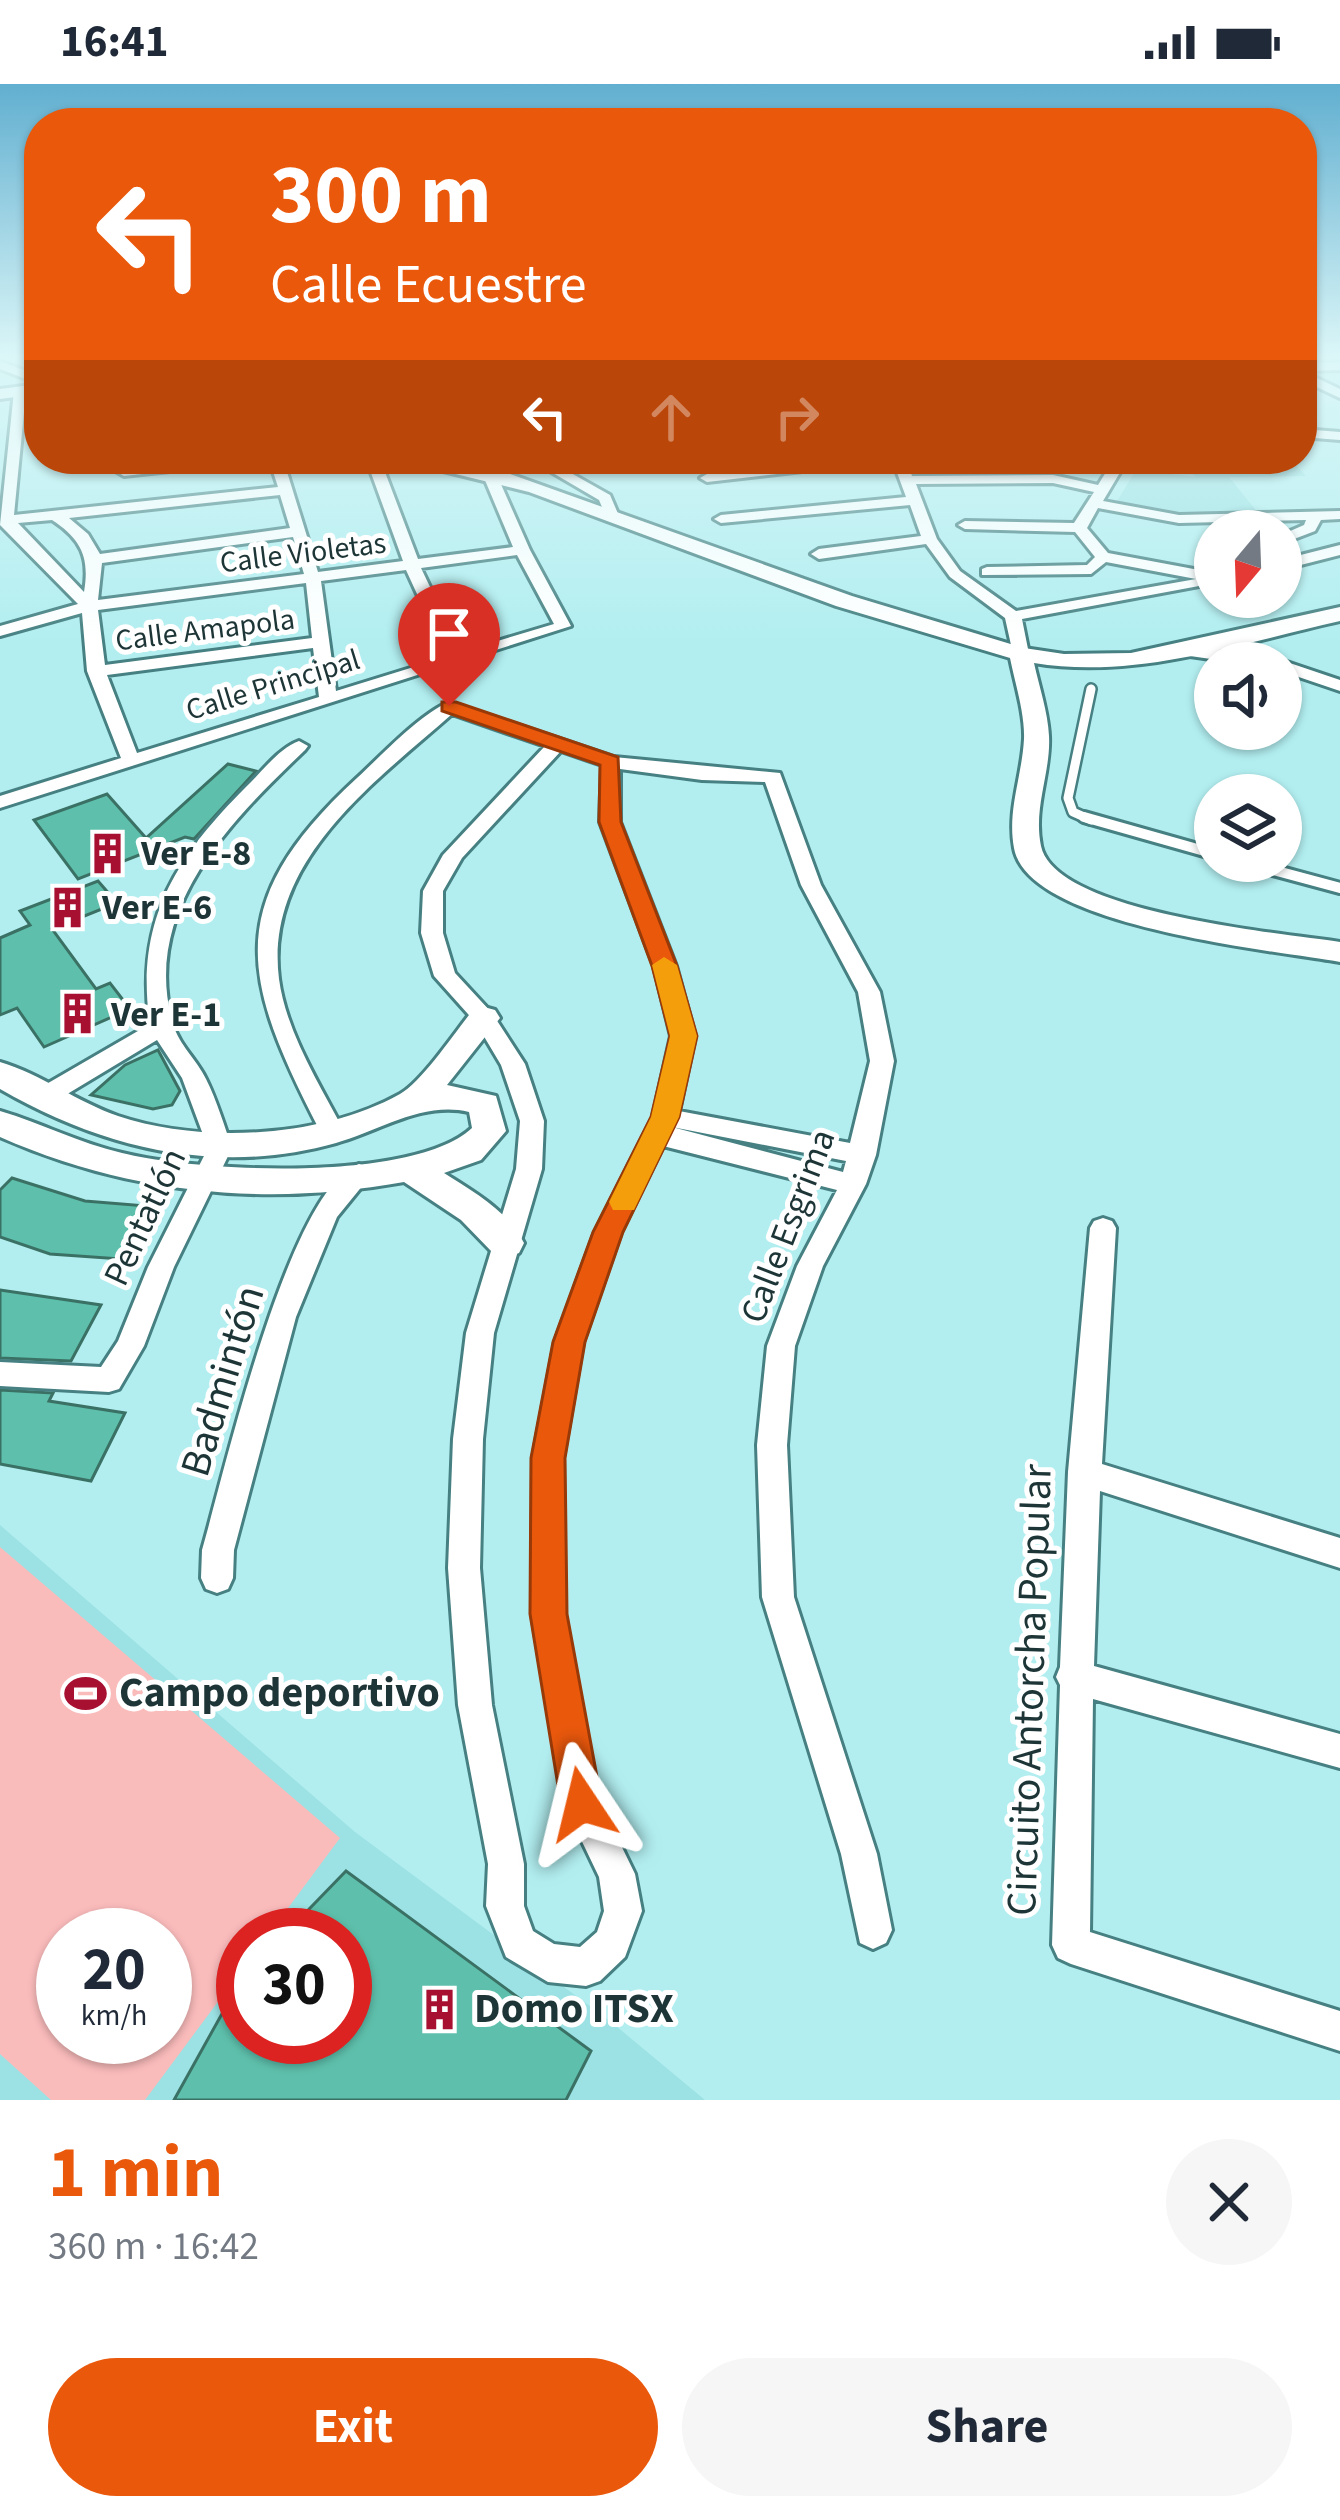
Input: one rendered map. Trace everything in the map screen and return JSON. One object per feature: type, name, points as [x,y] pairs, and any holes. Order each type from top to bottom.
[{"type":"street","points":[[3,520],[18,454]]},
{"type":"street","points":[[121,508],[123,474]]},
{"type":"street","points":[[282,474],[295,532],[313,579],[328,698]]},
{"type":"street","points":[[378,474],[412,567],[456,660]]},
{"type":"street","points":[[489,474],[522,550]]},
{"type":"street","points":[[492,474],[844,601],[1022,654],[1096,662],[1340,614]]},
{"type":"street","points":[[563,474],[605,498],[612,516]]},
{"type":"street","points":[[706,478],[741,474]]},
{"type":"street","points":[[906,474],[930,539],[955,574],[1013,616],[1036,709],[1037,737],[1024,813],[1028,854],[1054,883],[1148,920],[1340,952]]},
{"type":"street","points":[[1079,528],[1112,474]]},
{"type":"street","points":[[909,480],[1053,479],[1097,497],[1179,519],[1340,514]]},
{"type":"street","points":[[3,520],[288,490]]},
{"type":"street","points":[[722,519],[915,500]]},
{"type":"street","points":[[1302,531],[1310,528],[1316,515]]},
{"type":"street","points":[[56,516],[78,530],[95,559],[89,606],[96,671],[108,718],[131,760]]},
{"type":"street","points":[[3,520],[89,606]]},
{"type":"street","points":[[965,526],[1079,528],[1103,557],[1194,575]]},
{"type":"street","points":[[95,559],[295,532]]},
{"type":"street","points":[[819,554],[930,539]]},
{"type":"street","name":"Calle Violetas","points":[[0,631],[89,606],[522,550]]},
{"type":"street","name":"Calle Principal","points":[[0,802],[563,626],[522,550]]},
{"type":"street","points":[[1302,560],[1340,550]]},
{"type":"street","points":[[987,572],[1091,569],[1103,557]]},
{"type":"street","points":[[1013,616],[1194,583]]},
{"type":"street","name":"Calle Amapola","points":[[96,671],[321,642]]},
{"type":"street","points":[[1177,649],[1194,652]]},
{"type":"street","points":[[1302,673],[1340,686]]},
{"type":"street","points":[[332,1131],[268,982],[266,926],[312,838],[449,706],[611,761],[610,822],[665,966],[683,1036],[662,1126],[608,1232],[569,1342],[548,1458],[548,1614],[582,1804],[617,1874],[623,1911],[613,1944],[586,1967],[548,1963],[519,1944],[505,1906],[506,1864],[475,1705],[464,1568],[469,1439],[480,1333],[529,1169],[532,1121],[513,1064],[484,1018],[445,976],[431,933],[433,891],[453,854],[556,745]]},
{"type":"street","name":"Pentatlón","points":[[0,1373],[109,1380],[130,1346],[161,1267],[220,1148],[194,1078],[162,1027],[154,977],[158,934],[173,890],[224,819],[299,746]]},
{"type":"street","name":"Calle Esgrima","points":[[611,761],[702,774],[773,777],[811,885],[869,992],[882,1061],[863,1156],[810,1266],[781,1346],[772,1445],[778,1597],[859,1854],[873,1930]]},
{"type":"street","points":[[414,1102],[484,1018]]},
{"type":"street","points":[[40,1099],[162,1027]]},
{"type":"street","points":[[0,1074],[89,1122],[140,1139],[220,1148],[332,1131],[414,1102],[460,1096],[474,1100],[489,1113],[490,1124],[486,1141],[469,1155],[412,1170],[204,1181],[60,1151],[0,1123]]},
{"type":"street","points":[[662,1126],[863,1156]]},
{"type":"street","points":[[662,1126],[853,1184]]},
{"type":"street","points":[[412,1170],[474,1210],[506,1243]]},
{"type":"street","name":"Badmintón","points":[[217,1578],[218,1550],[282,1317],[326,1212],[359,1174]]},
{"type":"street","points":[[304,1179],[326,1212]]},
{"type":"street","name":"Circuito Antorcha Popular","points":[[1103,1228],[1083,1472],[1073,1677],[1070,1945],[1340,2031]]},
{"type":"street","points":[[1083,1472],[1340,1553]]},
{"type":"street","points":[[1073,1677],[1340,1751]]},
{"type":"lane","points":[[1091,689],[1068,798],[1073,812],[1096,823],[1194,849]]},
{"type":"lane","points":[[1302,878],[1340,888]]},
{"type":"shaded area","points":[[1134,474],[1306,476],[1229,477],[1256,510],[1180,513],[1117,501]]},
{"type":"shaded area","points":[[0,1525],[355,1832],[610,2021],[705,2100],[0,2100]]},
{"type":"shaded area","name":"Campo deportivo","points":[[0,1547],[340,1838],[288,1908],[216,1908],[216,2004],[192,2037],[192,1908],[36,1908],[36,2064],[172,2064],[145,2100],[51,2100],[0,2054]]},
{"type":"building","points":[[228,764],[256,771],[194,839],[185,837],[78,879],[34,820],[107,794],[146,838]]},
{"type":"building","points":[[98,881],[117,903],[52,929],[96,989],[110,983],[130,1009],[44,1047],[17,1008],[0,1015],[0,938],[30,925],[20,911]]},
{"type":"building","points":[[158,1050],[180,1091],[172,1105],[153,1109],[91,1095],[125,1065]]},
{"type":"building","points":[[12,1178],[85,1201],[159,1207],[135,1260],[50,1254],[0,1237],[0,1190]]},
{"type":"building","points":[[0,1290],[101,1305],[71,1361],[0,1358]]},
{"type":"building","points":[[0,1390],[53,1393],[49,1401],[125,1413],[91,1481],[0,1464]]},
{"type":"building","name":"Domo ITSX","points":[[346,1871],[591,2051],[566,2100],[174,2100],[216,2025],[216,2064],[372,2064],[372,1908],[310,1908]]},
{"type":"slow traffic","points":[[624,1202],[665,1117],[683,1036],[664,965]]},
{"type":"place","name":"Ver E-8","points":[[107,853]]},
{"type":"place","name":"Ver E-6","points":[[68,907]]},
{"type":"place","name":"Ver E-1","points":[[77,1014]]},
{"type":"place","name":"Campo deportivo","points":[[85,1693]]},
{"type":"place","name":"Domo ITSX","points":[[440,2009]]},
{"type":"route","points":[[449,706],[611,761],[610,822],[622,864],[665,966],[683,1036],[665,1117],[608,1232],[569,1342],[548,1458],[548,1614],[582,1804]]}]
